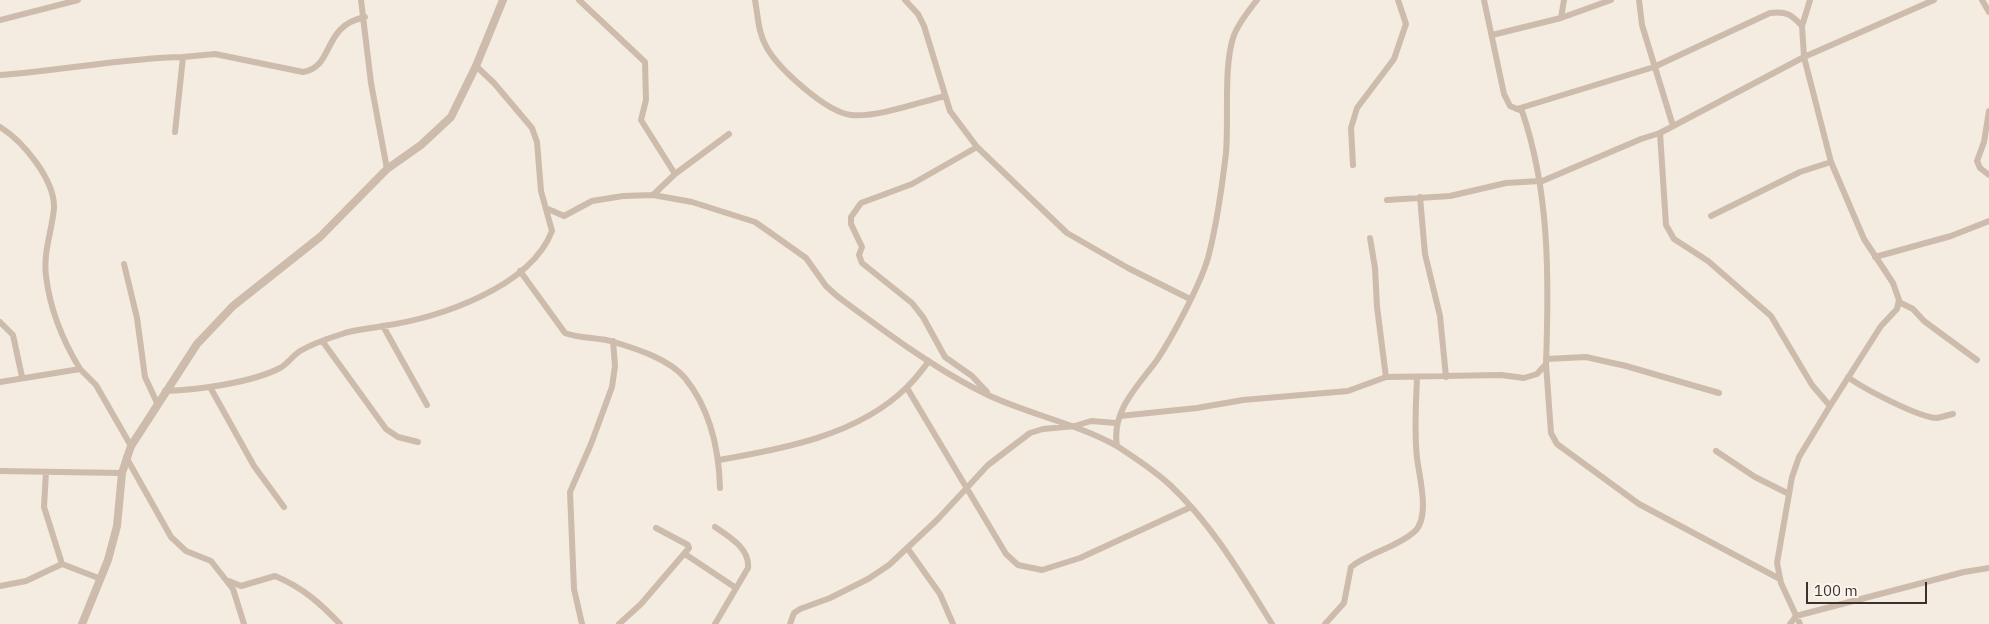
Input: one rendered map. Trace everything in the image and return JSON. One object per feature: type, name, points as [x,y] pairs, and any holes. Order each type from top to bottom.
[{"type":"street","points":[[0,20],[78,0]]},
{"type":"street","points":[[361,0],[371,82],[387,169]]},
{"type":"street","points":[[82,624],[101,579],[117,526],[122,473],[126,457],[165,391],[197,344],[233,306],[320,237],[387,169],[421,145],[451,117],[476,66],[503,0]]},
{"type":"street","points":[[579,0],[645,62],[646,100],[641,120],[675,174]]},
{"type":"street","points":[[755,0],[762,36],[767,49],[821,104],[836,112],[852,115],[872,114],[945,96]]},
{"type":"street","points":[[905,0],[918,14],[924,26],[950,112],[977,147],[1067,233],[1128,268],[1190,299]]},
{"type":"street","points":[[1117,446],[1116,423],[1139,381],[1157,359],[1190,299],[1208,258],[1226,152],[1229,60],[1234,35],[1257,0]]},
{"type":"street","points":[[1353,165],[1351,128],[1357,108],[1394,58],[1406,24],[1398,0]]},
{"type":"street","points":[[1484,0],[1504,94],[1510,106],[1522,112],[1540,182],[1546,247],[1546,362],[1551,433],[1557,444],[1639,504],[1780,579]]},
{"type":"street","points":[[1561,18],[1564,0]]},
{"type":"street","points":[[1492,35],[1561,18],[1611,0]]},
{"type":"street","points":[[1639,0],[1642,25],[1673,126]]},
{"type":"street","points":[[1800,624],[1780,579],[1777,563],[1788,494],[1799,457],[1881,326],[1898,309],[1899,302],[1893,283],[1864,239],[1831,162],[1804,57],[1802,26],[1810,0]]},
{"type":"street","points":[[1387,200],[1450,196],[1506,183],[1540,182],[1641,139],[1660,133],[1804,57],[1934,0]]},
{"type":"street","points":[[1982,0],[1989,12]]},
{"type":"street","points":[[1517,109],[1654,67],[1770,13],[1784,11],[1793,16],[1802,26]]},
{"type":"street","points":[[0,75],[76,68],[148,58],[215,54],[303,72],[312,71],[320,63],[332,39],[342,26],[364,17]]},
{"type":"street","points":[[175,132],[184,57]]},
{"type":"street","points":[[165,391],[210,387],[272,371],[288,363],[301,351],[355,330],[383,326],[452,308],[484,296],[520,271],[534,257],[549,238],[552,231],[548,210],[541,191],[537,142],[532,128],[494,83],[476,66]]},
{"type":"street","points":[[1989,110],[1984,142],[1977,161],[1980,168],[1989,175]]},
{"type":"street","points":[[0,127],[20,142],[38,167],[53,195],[52,225],[45,254],[46,276],[58,324],[80,369],[96,385],[131,446]]},
{"type":"street","points":[[1660,133],[1668,232],[1674,239],[1708,261],[1771,316],[1812,385],[1830,406]]},
{"type":"street","points":[[653,195],[675,174],[729,134]]},
{"type":"street","points":[[977,147],[912,184],[861,203],[851,216],[850,224],[862,247],[859,255],[862,263],[912,303],[923,316],[945,357],[972,376],[990,396]]},
{"type":"street","points":[[1711,216],[1800,172],[1831,162]]},
{"type":"street","points":[[548,210],[564,216],[592,201],[653,195],[692,202],[720,213],[755,222],[806,258],[826,286],[837,296],[929,361],[990,396],[1050,420],[1075,426],[1117,446],[1169,484],[1191,507],[1229,556],[1272,624]]},
{"type":"street","points":[[1420,197],[1425,254],[1440,316],[1446,377]]},
{"type":"street","points":[[1875,257],[1951,236],[1989,221]]},
{"type":"street","points":[[1370,238],[1376,268],[1377,307],[1386,377]]},
{"type":"street","points":[[124,264],[138,318],[146,377],[158,405]]},
{"type":"street","points":[[520,271],[566,333],[613,341],[666,363],[684,377],[700,401],[712,429],[719,460],[720,488]]},
{"type":"street","points":[[1899,302],[1913,308],[1924,321],[1951,339],[1977,360]]},
{"type":"street","points":[[0,322],[13,335],[22,377]]},
{"type":"street","points":[[383,326],[427,405]]},
{"type":"street","points":[[582,624],[574,589],[570,492],[591,444],[612,387],[615,366],[613,341]]},
{"type":"street","points":[[323,342],[386,429],[398,437],[418,442]]},
{"type":"street","points":[[1120,416],[1197,408],[1243,400],[1348,391],[1386,377],[1501,375],[1524,378],[1537,374],[1546,362],[1586,358],[1626,366],[1719,393]]},
{"type":"street","points":[[719,460],[795,446],[870,414],[907,388],[929,361]]},
{"type":"street","points":[[0,382],[80,369]]},
{"type":"street","points":[[1325,624],[1344,603],[1351,567],[1358,561],[1395,545],[1416,532],[1421,521],[1422,479],[1417,458],[1417,377]]},
{"type":"street","points":[[1848,377],[1871,392],[1925,415],[1937,418],[1953,414]]},
{"type":"street","points":[[210,387],[254,466],[284,507]]},
{"type":"street","points":[[907,388],[1006,554],[1026,568],[1042,570],[1080,558],[1191,507]]},
{"type":"street","points":[[790,624],[794,613],[800,608],[830,598],[868,578],[908,549],[967,490],[988,464],[1030,433],[1043,429],[1075,426],[1091,421],[1116,423]]},
{"type":"street","points":[[1716,451],[1755,477],[1788,494]]},
{"type":"street","points":[[126,457],[171,537],[186,551],[206,557],[233,589],[244,624]]},
{"type":"street","points":[[0,471],[122,473]]},
{"type":"street","points":[[46,472],[44,507],[62,564]]},
{"type":"street","points":[[715,527],[746,552],[748,568],[715,624]]},
{"type":"street","points":[[619,624],[641,604],[689,548],[688,545],[656,528]]},
{"type":"street","points":[[908,549],[940,594],[953,624]]},
{"type":"street","points":[[685,554],[736,588]]},
{"type":"street","points":[[0,586],[26,581],[62,564],[101,579]]},
{"type":"street","points":[[1790,624],[1796,616],[1964,572],[1989,568]]},
{"type":"street","points":[[226,581],[242,586],[275,576],[302,589],[320,602],[340,624]]}]
